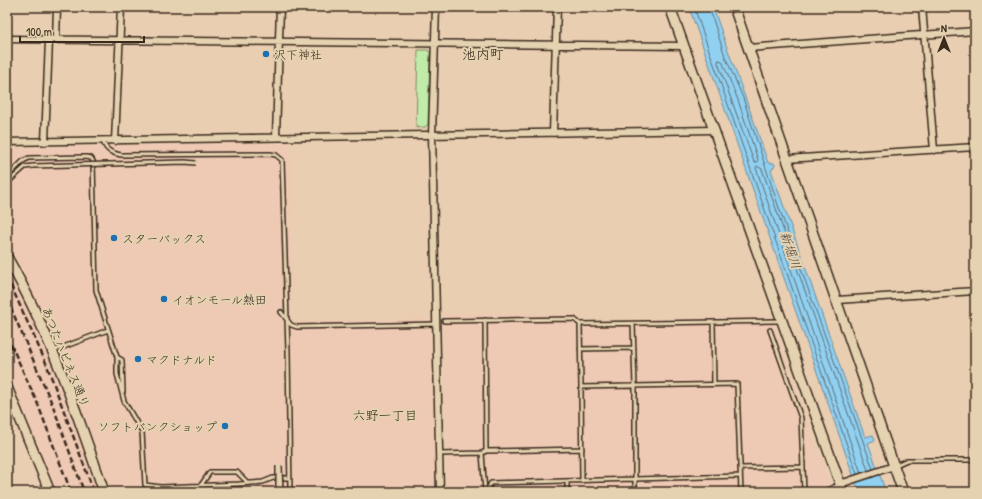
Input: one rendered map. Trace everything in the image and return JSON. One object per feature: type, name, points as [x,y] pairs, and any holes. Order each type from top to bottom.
[{"type":"street","points":[[56,40],[57,7]]},
{"type":"street","points":[[115,141],[121,7]]},
{"type":"street","points":[[276,137],[280,7]]},
{"type":"street","points":[[436,7],[432,135],[440,492]]},
{"type":"street","points":[[553,133],[557,7]]},
{"type":"street","points":[[670,7],[844,486],[890,467]]},
{"type":"street","points":[[734,7],[836,300],[890,467],[903,492]]},
{"type":"street","points":[[922,7],[934,150]]},
{"type":"street","points":[[748,48],[975,31]]},
{"type":"street","points":[[7,39],[684,46]]},
{"type":"street","points":[[46,142],[48,40]]},
{"type":"street","points":[[7,141],[115,141],[714,130]]},
{"type":"street","points":[[786,159],[975,147]]},
{"type":"street","name":"あつたハピネス通り","points":[[7,257],[37,316],[71,398],[104,492]]},
{"type":"street","points":[[836,300],[975,292]]},
{"type":"street","points":[[7,387],[50,492]]},
{"type":"lane","points":[[103,141],[105,147],[109,151],[121,155],[270,154],[279,157],[282,164],[290,492]]},
{"type":"lane","points":[[7,177],[23,161],[29,158],[86,157],[91,158],[93,161],[96,290],[118,357],[117,374],[124,401],[142,432],[145,485],[161,487],[248,483],[263,482],[273,478],[290,478]]},
{"type":"lane","points":[[7,183],[25,167],[33,166],[185,162],[196,163]]},
{"type":"lane","points":[[281,312],[287,321],[297,327],[436,324]]},
{"type":"lane","points":[[444,320],[574,319],[580,324],[783,321]]},
{"type":"lane","points":[[485,320],[485,492]]},
{"type":"lane","points":[[713,322],[714,384]]},
{"type":"lane","points":[[580,324],[582,480]]},
{"type":"lane","points":[[633,324],[635,386],[635,492]]},
{"type":"lane","points":[[52,352],[108,330]]},
{"type":"lane","points":[[770,330],[801,418],[804,492]]},
{"type":"lane","points":[[580,349],[634,348]]},
{"type":"lane","points":[[581,387],[737,384],[741,492]]},
{"type":"lane","points":[[439,454],[582,449]]},
{"type":"lane","points":[[890,467],[907,460],[975,460]]},
{"type":"lane","points":[[279,466],[279,492]]},
{"type":"lane","points":[[740,468],[803,467]]},
{"type":"lane","points":[[201,485],[210,472],[237,472],[248,483]]},
{"type":"lane","points":[[485,492],[491,483],[740,476]]},
{"type":"lane","points":[[567,481],[567,492]]},
{"type":"lane","points":[[822,492],[844,486]]},
{"type":"shaded area","name":"イオンモール熱田","points":[[290,142],[292,322],[431,319],[435,492],[112,492],[73,382],[50,327],[7,242],[7,148]]},
{"type":"shaded area","points":[[7,267],[37,328],[62,387],[99,492],[57,492],[7,371]]},
{"type":"shaded area","points":[[444,314],[574,314],[581,321],[770,316],[832,492],[448,492]]},
{"type":"green space","points":[[418,50],[428,50],[430,53],[428,124],[425,127],[416,128]]},
{"type":"water","name":"新堀川","points":[[689,7],[713,7],[768,163],[774,163],[775,166],[771,170],[865,437],[873,435],[875,440],[868,443],[886,492],[859,492]]},
{"type":"railway","points":[[7,277],[46,363],[94,492]]},
{"type":"railway","points":[[7,299],[53,406],[84,492]]},
{"type":"railway","points":[[7,336],[37,402],[71,492]]},
{"type":"place","name":"沢下神社","points":[[266,54]]},
{"type":"place","name":"スターバックス","points":[[114,238]]},
{"type":"place","name":"イオンモール熱田","points":[[164,299]]},
{"type":"place","name":"マクドナルド","points":[[138,359]]},
{"type":"place","name":"ソフトバンクショップ","points":[[225,426]]},
{"type":"district","name":"池内町","points":[[483,53]]},
{"type":"district","name":"六野一丁目","points":[[385,415]]}]
